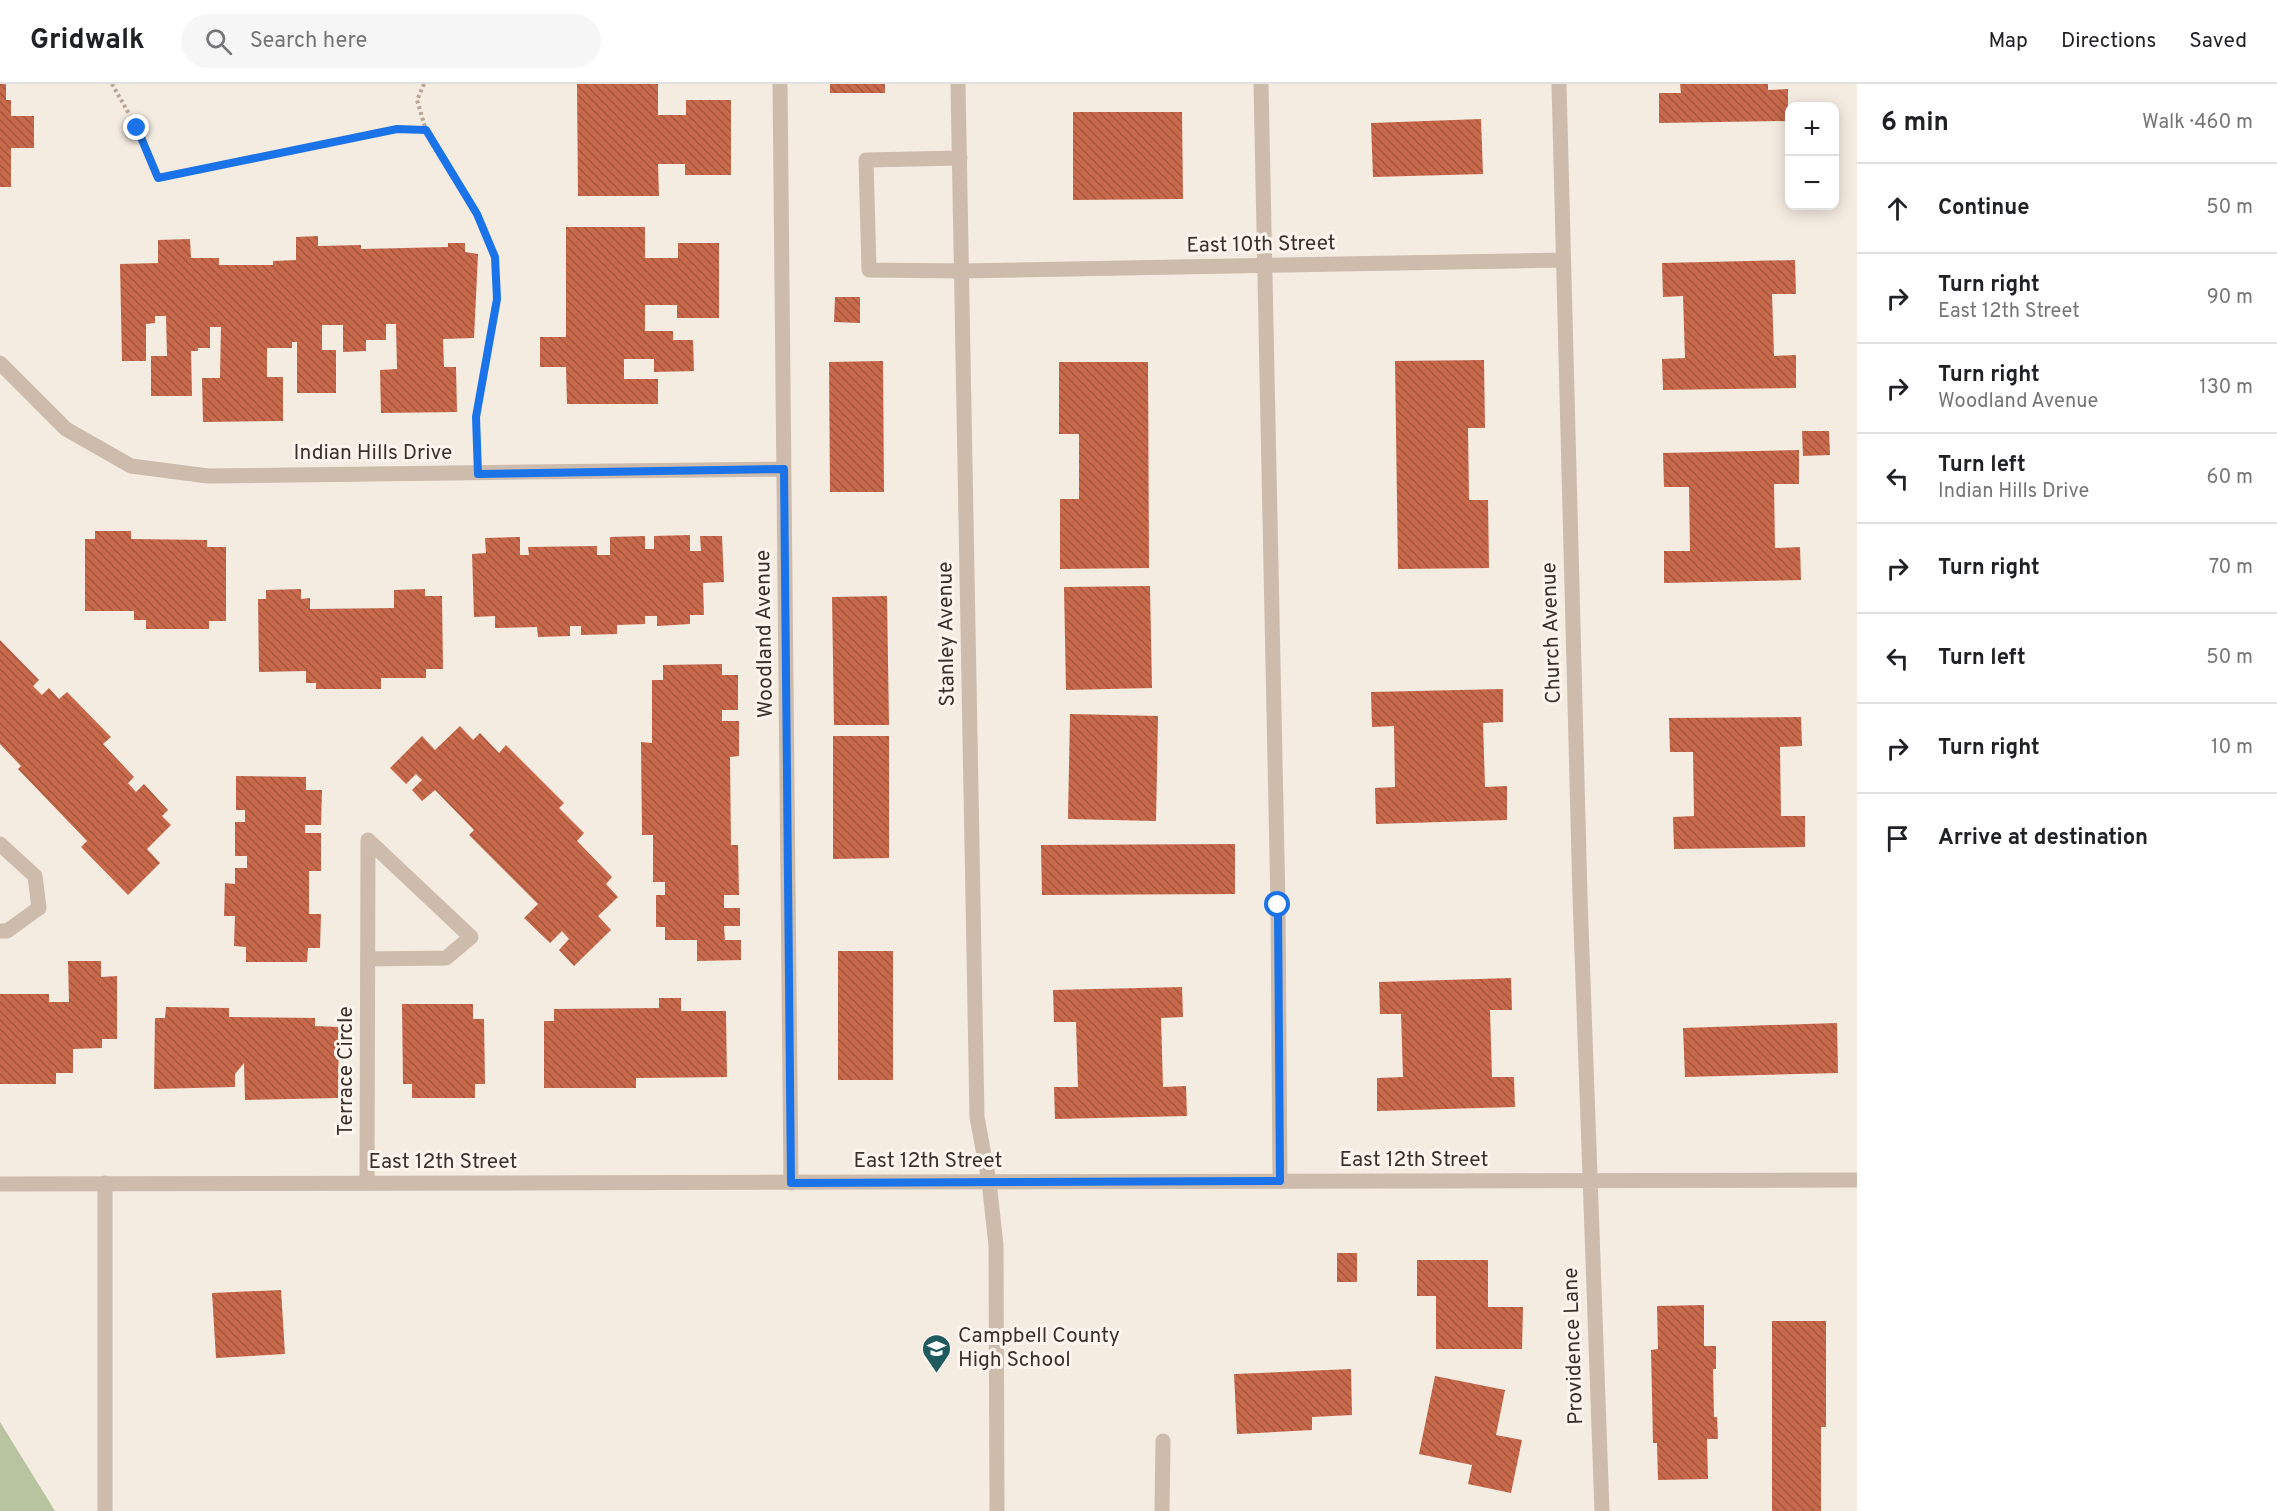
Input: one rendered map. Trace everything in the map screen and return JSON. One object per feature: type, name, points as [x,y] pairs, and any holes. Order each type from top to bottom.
[{"type":"street","name":"Woodland Avenue","points":[[780,84],[791,1183]]},
{"type":"street","name":"Stanley Avenue","points":[[958,84],[978,1117],[996,1245],[997,1511]]},
{"type":"street","points":[[1261,84],[1278,905],[1280,1181]]},
{"type":"street","name":"Church Avenue","points":[[1559,84],[1562,260],[1589,1180]]},
{"type":"street","name":"East 10th Street","points":[[960,158],[866,159],[869,270],[1263,267],[1562,260]]},
{"type":"street","name":"Indian Hills Drive","points":[[0,363],[66,429],[131,466],[208,476],[784,469]]},
{"type":"street","name":"Terrace Circle","points":[[367,1183],[368,840],[471,937],[446,958],[368,959]]},
{"type":"street","points":[[0,844],[34,876],[39,908],[7,930],[0,931]]},
{"type":"street","name":"Providence Lane","points":[[1589,1180],[1602,1511]]},
{"type":"street","name":"East 12th Street","points":[[0,1184],[1857,1180]]},
{"type":"street","points":[[105,1183],[105,1511]]},
{"type":"street","points":[[1162,1511],[1163,1442]]},
{"type":"path","points":[[112,84],[137,128],[158,178],[397,129],[426,130]]},
{"type":"path","points":[[424,84],[417,100],[426,130],[477,214],[495,257],[497,299],[476,417],[478,474]]},
{"type":"green space","points":[[0,1422],[55,1511],[0,1511]]},
{"type":"building","points":[[0,84],[6,84],[6,100],[11,100],[11,116],[34,116],[34,148],[11,148],[11,187],[0,187]]},
{"type":"building","points":[[577,84],[658,84],[658,115],[686,115],[686,100],[731,100],[731,175],[685,175],[685,164],[658,164],[659,196],[578,196]]},
{"type":"building","points":[[830,84],[885,84],[885,93],[830,93]]},
{"type":"building","points":[[1680,84],[1768,84],[1768,90],[1788,89],[1785,121],[1659,123],[1659,93],[1681,93]]},
{"type":"building","points":[[1073,112],[1182,112],[1183,199],[1073,200]]},
{"type":"building","points":[[1481,119],[1483,174],[1373,177],[1371,123]]},
{"type":"building","points":[[566,227],[645,227],[645,258],[678,258],[678,243],[719,243],[719,318],[677,318],[677,305],[645,305],[645,331],[673,331],[673,340],[693,340],[694,371],[654,372],[654,359],[624,359],[624,379],[658,379],[658,404],[567,404],[566,367],[540,367],[540,337],[566,337]]},
{"type":"building","points":[[318,236],[318,246],[361,245],[361,249],[448,247],[448,243],[465,243],[465,252],[478,254],[474,338],[443,339],[444,367],[456,367],[457,412],[381,413],[380,370],[397,369],[396,324],[386,324],[386,340],[366,340],[366,351],[343,352],[343,325],[322,325],[322,350],[336,350],[336,393],[297,393],[297,342],[292,342],[292,348],[267,348],[267,377],[283,377],[283,421],[203,422],[202,378],[220,378],[221,327],[210,327],[210,348],[198,348],[198,351],[191,351],[192,396],[151,396],[151,356],[167,356],[166,316],[155,316],[155,323],[146,324],[146,361],[122,361],[120,264],[158,263],[158,240],[190,239],[191,258],[219,258],[219,265],[273,265],[273,261],[296,260],[296,237]]},
{"type":"building","points":[[1795,260],[1796,294],[1772,294],[1774,356],[1796,355],[1796,388],[1663,390],[1662,359],[1685,358],[1683,296],[1663,297],[1662,263]]},
{"type":"building","points":[[835,297],[860,297],[860,323],[834,322]]},
{"type":"building","points":[[1484,360],[1485,428],[1468,428],[1469,500],[1488,500],[1489,568],[1398,569],[1395,361]]},
{"type":"building","points":[[883,361],[884,492],[830,492],[829,362]]},
{"type":"building","points":[[1059,362],[1148,362],[1149,568],[1060,569],[1060,499],[1079,499],[1079,434],[1059,434]]},
{"type":"building","points":[[1802,431],[1829,431],[1830,455],[1803,456]]},
{"type":"building","points":[[1799,450],[1799,484],[1774,484],[1775,548],[1800,547],[1801,580],[1664,583],[1664,551],[1690,551],[1689,487],[1664,487],[1663,453]]},
{"type":"building","points":[[95,531],[131,531],[131,539],[207,540],[207,547],[226,547],[226,621],[209,621],[209,629],[146,629],[146,620],[134,620],[134,611],[85,611],[85,539],[95,539]]},
{"type":"building","points":[[690,535],[690,551],[701,551],[700,536],[722,536],[724,582],[703,583],[704,615],[690,615],[690,624],[657,626],[657,616],[645,616],[645,624],[617,625],[617,634],[581,635],[581,626],[570,626],[570,636],[538,637],[537,627],[495,628],[495,616],[474,617],[472,554],[486,553],[485,538],[520,537],[520,555],[529,555],[528,547],[597,546],[597,555],[610,555],[610,537],[645,536],[645,549],[654,549],[654,536]]},
{"type":"building","points":[[1150,586],[1152,688],[1066,690],[1064,587]]},
{"type":"building","points":[[301,589],[301,599],[310,598],[310,609],[394,608],[394,590],[425,589],[425,596],[442,596],[443,669],[426,669],[426,678],[381,678],[381,689],[316,689],[316,683],[306,683],[306,671],[259,672],[258,599],[266,599],[266,590]]},
{"type":"building","points":[[887,596],[889,725],[834,725],[832,597]]},
{"type":"building","points":[[0,640],[39,680],[33,686],[42,695],[49,688],[59,699],[67,692],[111,737],[103,744],[134,777],[128,783],[136,792],[144,784],[168,810],[162,816],[171,825],[147,849],[160,863],[128,895],[81,847],[87,841],[18,769],[21,766],[0,744]]},
{"type":"building","points":[[722,664],[722,675],[738,675],[738,710],[722,710],[722,721],[739,721],[739,756],[730,757],[731,845],[738,845],[739,895],[724,895],[724,908],[740,908],[740,926],[724,926],[725,940],[741,940],[741,960],[697,961],[697,940],[665,940],[665,927],[656,927],[656,895],[665,895],[665,882],[653,882],[653,835],[642,835],[641,742],[652,743],[652,680],[663,680],[663,665]]},
{"type":"building","points":[[1503,689],[1503,722],[1483,723],[1485,787],[1507,786],[1507,820],[1376,824],[1375,788],[1395,787],[1394,726],[1372,727],[1371,692]]},
{"type":"building","points":[[1070,714],[1158,716],[1156,821],[1068,819]]},
{"type":"building","points":[[1801,717],[1802,746],[1780,747],[1781,816],[1805,816],[1805,847],[1674,849],[1673,817],[1694,816],[1693,752],[1670,752],[1669,718]]},
{"type":"building","points":[[460,726],[473,740],[480,733],[499,753],[506,745],[564,803],[559,808],[584,833],[577,841],[612,877],[606,884],[618,897],[598,916],[611,930],[574,966],[559,950],[569,939],[562,931],[550,943],[524,918],[538,904],[469,835],[474,830],[435,790],[422,801],[412,790],[422,780],[416,774],[406,784],[390,768],[422,736],[435,750]]},
{"type":"building","points":[[833,736],[889,736],[889,858],[833,859]]},
{"type":"building","points":[[236,776],[306,777],[306,790],[322,790],[321,825],[305,825],[305,833],[321,833],[321,871],[309,871],[309,914],[321,914],[320,948],[308,948],[307,962],[246,962],[246,947],[234,946],[235,916],[224,916],[225,883],[235,884],[235,868],[247,868],[247,856],[235,856],[235,822],[245,822],[245,810],[236,810]]},
{"type":"building","points":[[1235,844],[1235,894],[1042,895],[1041,845]]},
{"type":"building","points":[[838,951],[893,951],[893,1080],[838,1080]]},
{"type":"building","points":[[68,961],[101,961],[101,977],[117,976],[117,1039],[102,1039],[102,1048],[73,1049],[73,1073],[56,1073],[56,1084],[0,1084],[0,994],[49,994],[49,1002],[69,1002]]},
{"type":"building","points":[[1511,978],[1512,1010],[1490,1010],[1492,1077],[1514,1077],[1515,1107],[1377,1111],[1377,1078],[1403,1077],[1401,1014],[1380,1014],[1379,982]]},
{"type":"building","points":[[1182,987],[1183,1017],[1161,1018],[1163,1087],[1186,1086],[1187,1116],[1055,1119],[1054,1087],[1078,1087],[1076,1022],[1054,1022],[1053,990]]},
{"type":"building","points":[[659,998],[681,998],[681,1011],[726,1011],[727,1077],[636,1078],[636,1088],[544,1088],[544,1021],[554,1021],[554,1009],[659,1008]]},
{"type":"building","points":[[402,1004],[473,1004],[473,1019],[484,1019],[485,1084],[475,1084],[475,1098],[412,1098],[412,1084],[403,1084]]},
{"type":"building","points":[[166,1007],[229,1008],[229,1017],[315,1018],[315,1026],[339,1027],[338,1098],[245,1100],[244,1063],[235,1074],[235,1087],[154,1089],[155,1018],[165,1018]]},
{"type":"building","points":[[1837,1023],[1838,1073],[1685,1077],[1683,1028]]},
{"type":"building","points":[[1337,1253],[1357,1253],[1357,1282],[1337,1282]]},
{"type":"building","points":[[1417,1260],[1488,1260],[1488,1307],[1523,1307],[1522,1349],[1436,1349],[1436,1296],[1417,1296]]},
{"type":"building","points":[[281,1290],[285,1354],[216,1358],[212,1293]]},
{"type":"building","points":[[1704,1305],[1704,1346],[1716,1346],[1716,1369],[1713,1369],[1714,1417],[1717,1417],[1718,1439],[1707,1439],[1708,1479],[1658,1480],[1657,1443],[1653,1443],[1651,1350],[1658,1349],[1657,1306]]},
{"type":"building","points":[[1772,1321],[1826,1321],[1826,1427],[1821,1427],[1821,1511],[1772,1511]]},
{"type":"building","points":[[1351,1369],[1352,1415],[1312,1417],[1312,1430],[1237,1434],[1234,1374]]},
{"type":"building","points":[[1435,1376],[1505,1390],[1496,1435],[1522,1440],[1511,1493],[1468,1484],[1472,1465],[1419,1454]]},
{"type":"place","name":"Campbell County High School","points":[[937,1374]]},
{"type":"route","points":[[137,128],[158,178],[397,129],[426,130],[477,214],[495,257],[497,299],[476,417],[478,474],[784,469],[791,1183],[1280,1181],[1278,905]]}]
